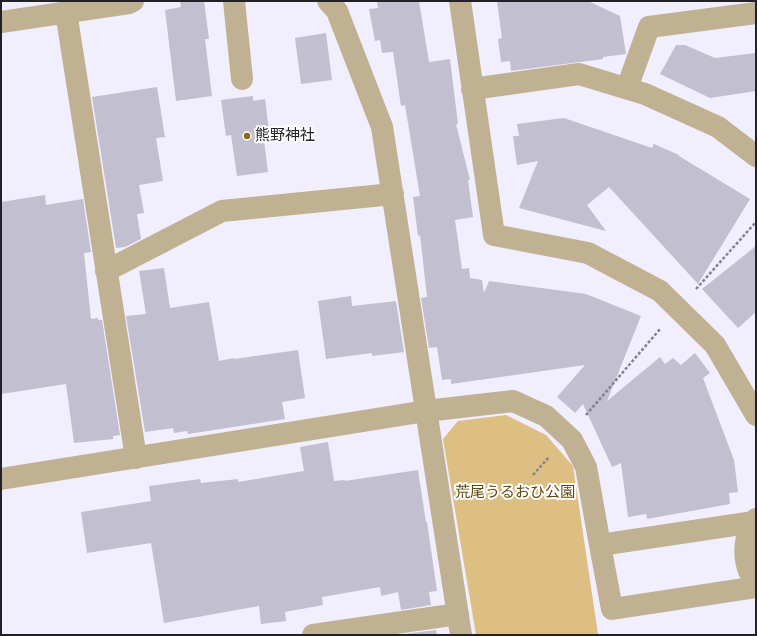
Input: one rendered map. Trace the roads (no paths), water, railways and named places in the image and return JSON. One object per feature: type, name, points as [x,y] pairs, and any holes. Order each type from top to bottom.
[{"type":"street","points":[[1,22],[129,3],[133,1]]},
{"type":"street","points":[[234,1],[242,79]]},
{"type":"street","points":[[328,1],[337,11],[382,127],[461,635]]},
{"type":"street","points":[[460,1],[494,235],[588,253],[660,291],[715,345],[756,415]]},
{"type":"street","points":[[66,12],[136,458]]},
{"type":"street","points":[[627,88],[650,27],[756,13]]},
{"type":"street","points":[[472,89],[579,74],[645,94],[718,127],[756,156]]},
{"type":"street","points":[[106,271],[222,211],[393,194]]},
{"type":"street","points":[[1,479],[426,411],[512,401],[546,416],[572,440],[586,467],[612,609],[756,587]]},
{"type":"street","points":[[600,545],[755,521]]},
{"type":"street","points":[[755,521],[747,538],[745,555],[749,572],[756,582]]},
{"type":"street","points":[[313,635],[458,614]]},
{"type":"place","name":"熊野神社","points":[[247,136]]},
{"type":"park label","name":"荒尾うるおひ公園","points":[[515,493]]}]
